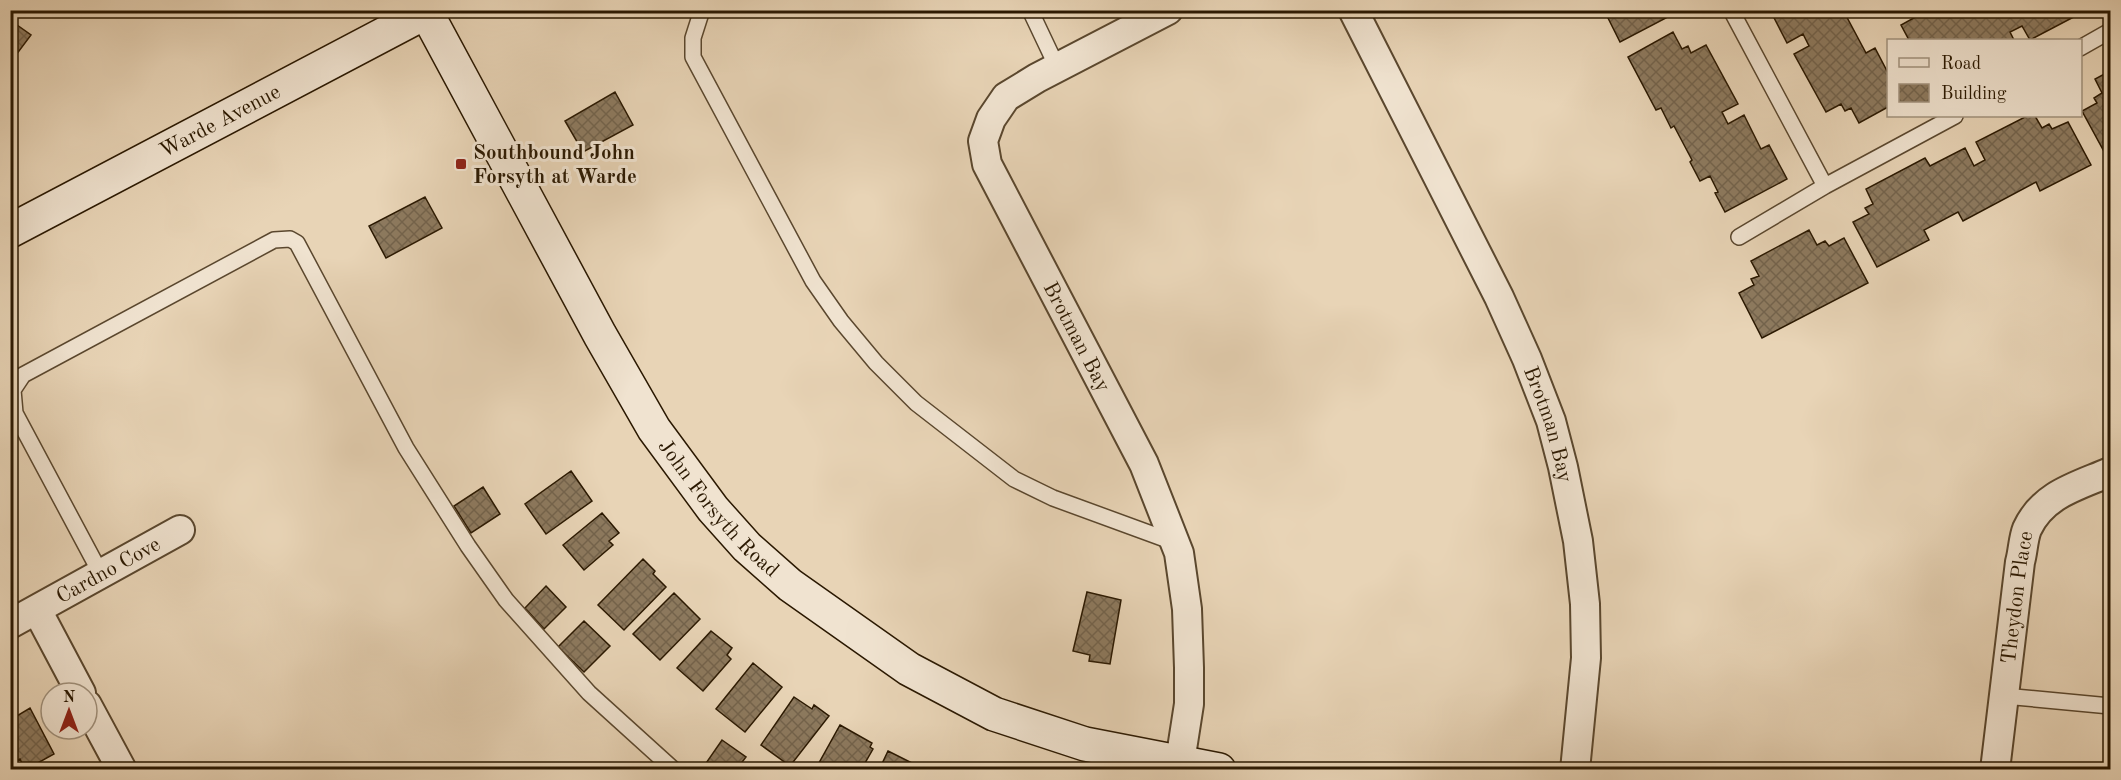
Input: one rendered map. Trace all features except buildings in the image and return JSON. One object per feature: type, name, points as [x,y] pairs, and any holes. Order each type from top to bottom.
[{"type":"street","name":"Brotman Bay","points":[[1168,10],[1006,96],[991,118],[983,141],[987,164],[1144,464],[1176,543],[1187,609],[1190,669],[1188,704],[1179,766]]},
{"type":"street","name":"Brotman Bay","points":[[1353,10],[1499,297],[1527,359],[1551,421],[1578,541],[1585,604],[1586,658],[1575,770]]},
{"type":"street","name":"Warde Avenue","points":[[10,231],[427,11]]},
{"type":"street","name":"John Forsyth Road","points":[[427,11],[600,334],[654,429],[713,509],[747,547],[790,585],[909,669],[994,714],[1085,744],[1179,766],[1219,770]]},
{"type":"street","name":"Theydon Place","points":[[1995,770],[2020,562],[2027,530],[2039,510],[2054,496],[2110,472]]},
{"type":"street","name":"Cardno Cove","points":[[10,624],[180,531]]},
{"type":"street","points":[[37,610],[75,681]]},
{"type":"street","points":[[99,727],[122,770]]},
{"type":"lane","points":[[705,10],[701,13],[693,38],[693,57],[813,281],[841,321],[876,363],[916,403],[1014,479],[1053,498],[1176,543]]},
{"type":"lane","points":[[1029,10],[1057,67]]},
{"type":"lane","points":[[1731,10],[1825,186]]},
{"type":"lane","points":[[2082,47],[2110,31]]},
{"type":"lane","points":[[1739,237],[1825,186],[1953,117]]},
{"type":"lane","points":[[101,574],[15,412],[13,390],[23,375],[274,240],[290,239],[297,243],[406,448],[468,546],[506,600],[589,693],[674,770]]},
{"type":"lane","points":[[2004,696],[2110,706]]},
{"type":"place","name":"Southbound John Forsyth at Warde","points":[[461,164]]}]
